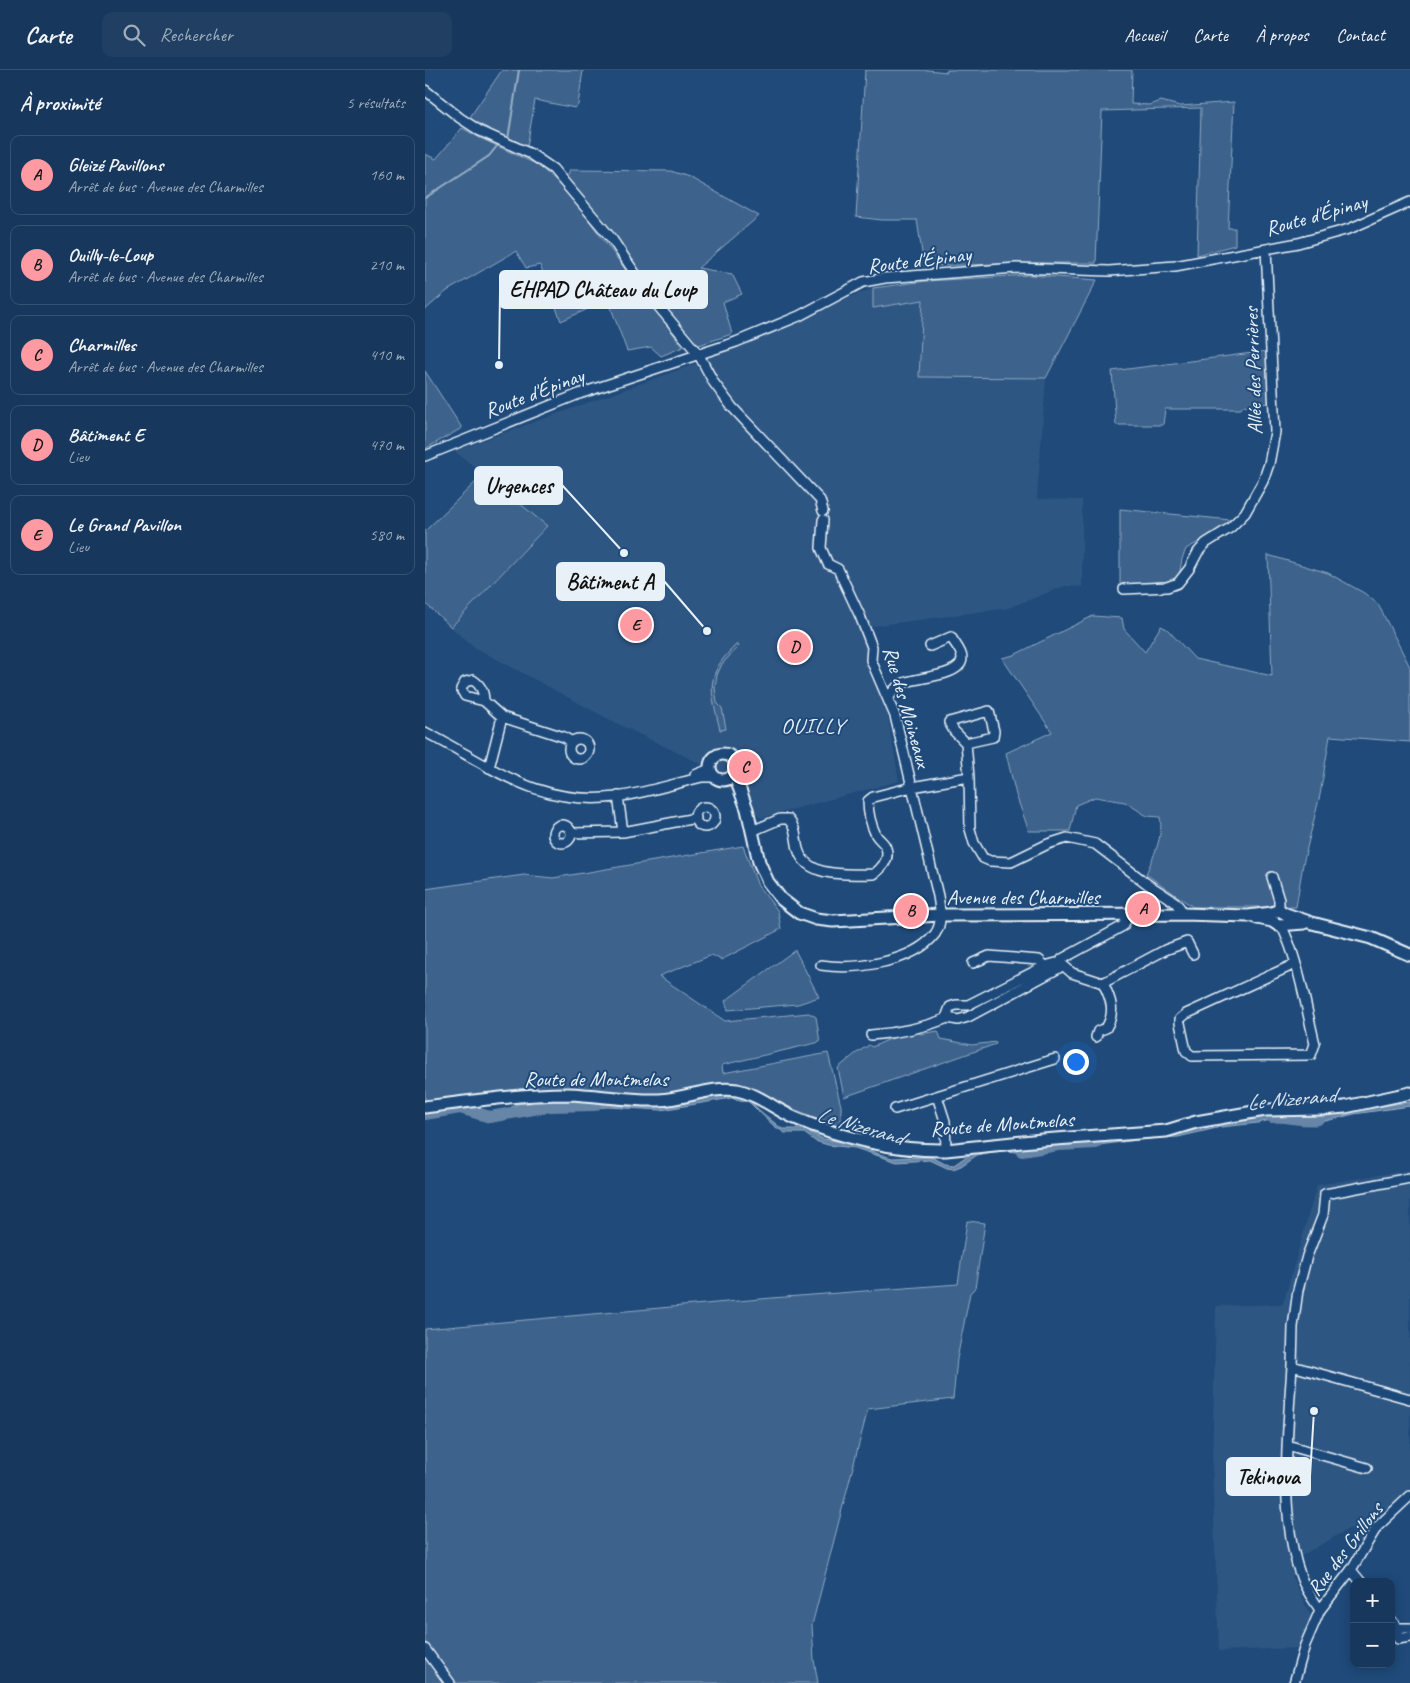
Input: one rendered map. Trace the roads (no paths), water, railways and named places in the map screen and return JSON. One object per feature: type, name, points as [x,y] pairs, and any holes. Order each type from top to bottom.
[{"type":"street","name":"Rue des Moineaux","points":[[425,90],[460,118],[480,131],[531,154],[553,169],[612,239],[653,300],[699,355],[714,383],[732,407],[820,500],[823,516],[821,548],[828,564],[838,569],[860,616],[872,647],[871,660],[895,716],[941,915]]},
{"type":"street","name":"Route d'Épinay","points":[[425,456],[579,394],[699,355],[799,316],[863,282],[885,278],[1016,268],[1109,271],[1175,266],[1298,243],[1349,228],[1410,202]]},
{"type":"street","name":"Allée des Perrières","points":[[1124,589],[1167,587],[1178,583],[1206,543],[1229,528],[1245,513],[1263,481],[1269,464],[1275,432],[1266,249]]},
{"type":"street","points":[[888,699],[895,687],[905,682],[938,675],[955,669],[961,663],[962,656],[951,637],[930,646]]},
{"type":"street","points":[[484,701],[502,717],[564,736],[572,742]]},
{"type":"street","points":[[965,743],[993,737],[994,731],[989,711],[949,722],[953,731],[965,743],[969,777],[971,829],[974,843],[983,858],[990,861],[1011,862],[1048,844],[1067,838],[1095,844],[1146,883],[1175,902],[1181,908],[1181,914]]},
{"type":"street","points":[[489,768],[502,717]]},
{"type":"street","points":[[425,732],[523,785],[557,795],[588,798],[618,796],[716,775],[731,777],[736,768],[734,761],[729,756],[715,757],[711,762],[716,775]]},
{"type":"street","name":"Avenue des Charmilles","points":[[734,774],[747,809],[759,862],[767,882],[781,899],[799,913],[816,919],[833,921],[941,915],[1129,916],[1181,914],[1248,916],[1312,923],[1351,932],[1371,938],[1410,955]]},
{"type":"street","name":"Avenue des Charmilles","points":[[716,775],[747,809]]},
{"type":"street","points":[[752,831],[780,819],[789,819],[795,828],[801,857],[808,866],[820,872],[874,874],[883,868],[887,856],[886,846],[875,834],[868,810],[868,801],[873,797],[912,787],[969,777]]},
{"type":"street","points":[[618,796],[623,832]]},
{"type":"street","points":[[572,833],[623,832],[696,818]]},
{"type":"street","points":[[1272,877],[1279,900],[1279,918],[1295,964],[1315,1044],[1311,1055],[1191,1056],[1187,1051],[1180,1019],[1186,1014],[1295,964]]},
{"type":"street","points":[[821,966],[862,966],[898,957],[916,949],[936,933],[941,915]]},
{"type":"street","points":[[871,1035],[888,1034],[923,1027],[947,1018],[958,1020],[968,1017],[1123,926],[1129,916]]},
{"type":"street","points":[[947,1018],[950,1007],[968,1005],[1045,966],[1060,964],[1072,972],[1103,982],[1187,940],[1193,954]]},
{"type":"street","points":[[973,963],[989,956],[1039,960],[1045,966]]},
{"type":"street","points":[[1096,1037],[1098,1030],[1106,1028],[1112,1019],[1111,1007],[1103,982]]},
{"type":"street","points":[[895,1109],[1055,1058]]},
{"type":"street","name":"Route de Montmelas","points":[[425,1107],[459,1102],[561,1094],[661,1100],[719,1090],[736,1090],[753,1096],[795,1118],[830,1131],[881,1144],[946,1150],[1042,1140],[1166,1131],[1196,1122],[1265,1110],[1345,1107],[1410,1093]]},
{"type":"street","points":[[937,1096],[945,1121],[946,1150]]},
{"type":"street","points":[[1320,1610],[1304,1585],[1293,1550],[1288,1512],[1287,1445],[1293,1327],[1298,1290],[1307,1256],[1323,1215],[1325,1194],[1410,1178]]},
{"type":"street","points":[[1292,1366],[1410,1399]]},
{"type":"street","points":[[1287,1445],[1367,1468]]},
{"type":"street","name":"Rue des Grillons","points":[[1294,1683],[1305,1646],[1320,1610],[1351,1570],[1377,1527],[1410,1496]]},
{"type":"street","points":[[1351,1570],[1358,1578]]},
{"type":"street","points":[[1394,1623],[1400,1629]]},
{"type":"street","points":[[1410,1628],[1400,1629],[1395,1634],[1398,1639],[1410,1637]]},
{"type":"street","points":[[425,1649],[450,1683]]},
{"type":"waterway","points":[[508,139],[519,70]]},
{"type":"waterway","points":[[425,198],[489,156],[497,146]]},
{"type":"waterway","name":"Le Nizerand","points":[[425,1114],[460,1108],[490,1117],[550,1106],[595,1105]]},
{"type":"waterway","name":"Le Nizerand","points":[[1272,1117],[1318,1119]]},
{"type":"waterway","name":"Le Nizerand","points":[[1022,1151],[1058,1145],[1096,1143]]},
{"type":"place","name":"EHPAD Château du Loup","points":[[499,365]]},
{"type":"place","name":"Urgences","points":[[624,553]]},
{"type":"place","name":"Le Grand Pavillon","points":[[636,625]]},
{"type":"place","name":"Bâtiment A","points":[[707,631]]},
{"type":"place","name":"Bâtiment E","points":[[795,647]]},
{"type":"place","name":"Charmilles","points":[[745,767]]},
{"type":"place","name":"Gleizé Pavillons","points":[[1143,909]]},
{"type":"place","name":"Ouilly-le-Loup","points":[[911,911]]},
{"type":"place","name":"Tekinova","points":[[1314,1411]]},
{"type":"district","name":"OUILLY","points":[[813,726]]}]
